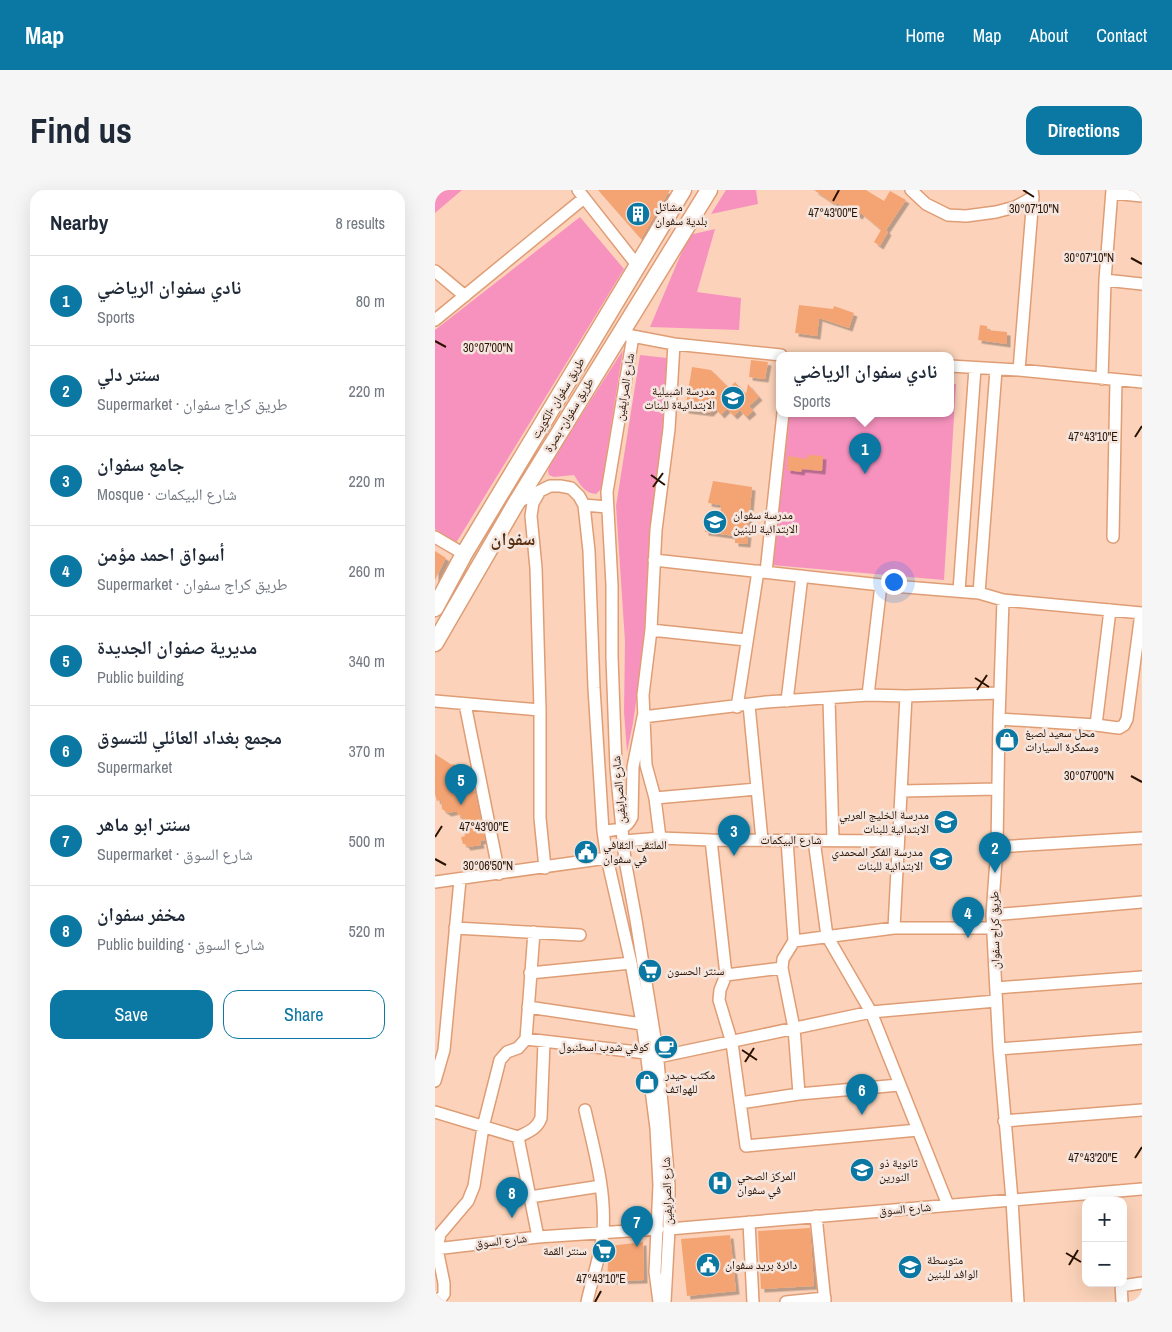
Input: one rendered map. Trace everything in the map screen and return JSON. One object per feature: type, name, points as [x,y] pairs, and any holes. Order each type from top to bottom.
[{"type":"highway","name":"طريق سفوان -الكويت","points":[[435,608],[496,500],[683,190]]},
{"type":"highway","name":"طريق سفوان- بصرة","points":[[435,643],[510,513],[626,335],[709,190]]},
{"type":"highway","points":[[496,500],[501,507],[510,513]]},
{"type":"highway","points":[[488,515],[499,518],[510,513]]},
{"type":"street","points":[[911,190],[926,204],[948,215],[966,216],[1015,207],[1032,194]]},
{"type":"street","points":[[1102,379],[1105,280],[1112,192],[1142,196]]},
{"type":"street","points":[[435,320],[581,194],[637,265]]},
{"type":"street","points":[[1019,370],[1032,194]]},
{"type":"street","points":[[435,271],[465,296]]},
{"type":"street","points":[[1105,280],[1142,284]]},
{"type":"street","points":[[626,335],[674,344],[776,354]]},
{"type":"street","name":"شارع الصرايفين","points":[[626,335],[607,492],[612,585],[612,657],[616,768],[625,860],[658,1057],[669,1185],[655,1272],[659,1302]]},
{"type":"street","points":[[660,838],[655,798],[646,765],[643,695],[651,630],[656,530],[669,430],[674,344]]},
{"type":"street","points":[[954,366],[1019,370],[1142,382]]},
{"type":"street","points":[[959,591],[975,368]]},
{"type":"street","points":[[979,593],[996,370]]},
{"type":"street","points":[[1113,537],[1117,380]]},
{"type":"street","points":[[737,707],[746,640],[762,572],[782,417]]},
{"type":"street","points":[[510,513],[524,498],[550,486],[571,488],[579,496],[585,510],[607,507]]},
{"type":"street","points":[[540,491],[533,503],[531,516],[536,568],[540,710],[540,818],[545,868]]},
{"type":"street","name":"شارع الصرايفين","points":[[585,510],[589,551],[599,786],[603,831],[642,1024],[656,1128],[663,1229],[665,1302]]},
{"type":"street","points":[[435,537],[464,554]]},
{"type":"street","points":[[654,560],[881,585],[979,593],[1003,600],[1141,613],[1127,719],[1124,725],[1119,728],[999,719]]},
{"type":"street","points":[[787,701],[802,576]]},
{"type":"street","points":[[868,695],[881,585]]},
{"type":"street","name":"طريق كراج سفوان","points":[[1003,600],[997,847],[992,915],[999,1049],[1012,1200],[1018,1302]]},
{"type":"street","points":[[1096,725],[1110,610]]},
{"type":"street","points":[[651,630],[746,640]]},
{"type":"street","points":[[643,717],[787,701],[868,695],[906,696],[1000,693]]},
{"type":"street","points":[[894,928],[906,696]]},
{"type":"street","points":[[829,698],[833,840]]},
{"type":"street","points":[[435,701],[540,710]]},
{"type":"street","points":[[465,704],[499,874]]},
{"type":"street","points":[[749,705],[762,840]]},
{"type":"street","points":[[623,835],[632,817],[633,767],[643,717]]},
{"type":"street","points":[[616,768],[646,765]]},
{"type":"street","points":[[655,798],[757,789]]},
{"type":"street","points":[[901,791],[998,789]]},
{"type":"street","name":"شارع البيكمات","points":[[603,831],[623,835],[711,840],[898,841]]},
{"type":"street","points":[[997,847],[1142,838]]},
{"type":"street","points":[[711,840],[726,975],[720,990],[719,1000],[732,1043],[746,1146],[918,1130]]},
{"type":"street","points":[[787,840],[793,941],[783,959],[782,968],[794,1028],[799,1094]]},
{"type":"street","points":[[815,840],[827,936],[871,1012],[948,1205]]},
{"type":"street","points":[[435,882],[607,858]]},
{"type":"street","points":[[435,1081],[444,1050],[440,1030],[460,880]]},
{"type":"street","points":[[992,915],[1142,902]]},
{"type":"street","points":[[621,923],[636,920]]},
{"type":"street","points":[[455,928],[580,935]]},
{"type":"street","points":[[793,941],[894,928],[993,928]]},
{"type":"street","points":[[439,1302],[444,1294],[444,1283],[436,1249],[439,1234],[468,1201],[474,1186],[483,1127],[500,1060],[507,1052],[518,1048],[527,1039],[534,932]]},
{"type":"street","points":[[530,974],[631,963]]},
{"type":"street","points":[[726,975],[782,968]]},
{"type":"street","points":[[996,988],[1142,977]]},
{"type":"street","points":[[658,1057],[732,1043],[871,1012],[996,1001]]},
{"type":"street","points":[[529,1007],[642,1024]]},
{"type":"street","points":[[999,1049],[1142,1038]]},
{"type":"street","points":[[527,1039],[646,1053]]},
{"type":"street","points":[[435,1112],[518,1137],[535,1128],[539,1125],[541,1118],[544,1042]]},
{"type":"street","points":[[740,1103],[799,1094],[899,1085]]},
{"type":"street","points":[[585,1110],[601,1186],[604,1215],[603,1233],[587,1302]]},
{"type":"street","points":[[1004,1120],[1142,1110]]},
{"type":"street","points":[[518,1137],[538,1238]]},
{"type":"street","points":[[530,1198],[601,1186]]},
{"type":"street","name":"شارع السوق","points":[[436,1249],[538,1238],[1012,1200],[1117,1196],[1142,1189]]},
{"type":"street","points":[[786,1302],[825,1300],[816,1216]]},
{"type":"street","points":[[749,1222],[753,1302]]},
{"type":"street","points":[[1127,1284],[1142,1283]]},
{"type":"street","points":[[1121,1287],[1122,1302]]},
{"type":"shaded area","points":[[435,190],[462,190],[435,213]]},
{"type":"shaded area","points":[[726,190],[756,190],[758,204],[711,214]]},
{"type":"shaded area","points":[[580,217],[624,269],[456,543],[435,529],[435,330]]},
{"type":"shaded area","points":[[715,229],[697,292],[741,298],[739,330],[650,327],[689,235]]},
{"type":"shaded area","points":[[623,350],[601,489],[596,494],[588,492],[583,488],[574,475],[554,477],[549,475],[548,471],[550,464]]},
{"type":"shaded area","points":[[640,355],[667,358],[664,427],[653,529],[645,641],[627,752],[624,712],[625,641],[616,506]]},
{"type":"shaded area","points":[[954,384],[956,384],[954,417]]},
{"type":"shaded area","points":[[786,417],[954,417],[944,580],[771,565]]},
{"type":"building","name":"مشاتل بلدية سفوان","points":[[598,190],[670,190],[641,239]]},
{"type":"building","points":[[814,190],[866,190],[884,201],[890,191],[906,200],[886,230],[888,232],[880,246],[874,242],[881,230],[861,213],[859,216],[837,203],[836,205]]},
{"type":"building","points":[[799,305],[833,309],[834,306],[854,313],[849,328],[819,318],[817,336],[795,333]]},
{"type":"building","points":[[980,325],[987,326],[987,330],[1007,332],[1007,344],[978,340]]},
{"type":"building","points":[[751,360],[768,362],[765,379],[749,377]]},
{"type":"building","points":[[692,367],[711,370],[729,388],[735,382],[746,394],[748,384],[759,397],[749,406],[753,411],[746,417],[740,410],[734,416],[727,409],[721,415],[715,408],[710,413],[685,410]]},
{"type":"building","points":[[808,455],[823,456],[822,471],[802,469],[801,472],[787,470],[788,456],[807,459]]},
{"type":"building","points":[[713,481],[752,487],[747,544],[735,543],[735,536],[705,532],[706,518],[720,520],[721,505],[708,503]]},
{"type":"building","points":[[435,551],[446,558],[435,580]]},
{"type":"building","points":[[435,754],[464,771],[452,790],[474,788],[485,840],[480,841],[481,845],[467,847],[463,844],[461,837],[465,836],[461,815],[457,815],[457,811],[448,813],[442,809],[441,800],[437,801],[435,794]]},
{"type":"building","points":[[810,1228],[814,1286],[761,1289],[758,1231]]},
{"type":"building","name":"دائرة بريد سفوان","points":[[730,1235],[736,1291],[687,1296],[681,1239]]},
{"type":"building","points":[[643,1242],[644,1280],[607,1281],[609,1246]]},
{"type":"place","name":"مشاتل بلدية سفوان","points":[[638,214]]},
{"type":"place","name":"مدرسة اشبيلية الابتدائيةة للبنات","points":[[733,398]]},
{"type":"place","name":"نادي سفوان الرياضي","points":[[865,474]]},
{"type":"place","name":"مدرسة سفوان الابتدائية للبنين","points":[[715,522]]},
{"type":"place","name":"محل سعيد لصبغ وسمكرة السيارات","points":[[1007,740]]},
{"type":"place","name":"مديرية صفوان الجديدة","points":[[461,805]]},
{"type":"place","name":"مدرسة الخليج العربي الابتدائية للبنات","points":[[946,822]]},
{"type":"place","name":"الملتقى الثقافي في سفوان","points":[[586,852]]},
{"type":"place","name":"جامع سفوان","points":[[734,856]]},
{"type":"place","name":"مدرسة الفكر المحمدي الابتدائية للبنات","points":[[941,859]]},
{"type":"place","name":"سنتر دلي","points":[[995,873]]},
{"type":"place","name":"أسواق احمد مؤمن","points":[[968,938]]},
{"type":"place","name":"سنتر الحسون","points":[[650,971]]},
{"type":"place","name":"كوفي شوب اسطنبول","points":[[666,1047]]},
{"type":"place","name":"مكتب حيدر للهواتف","points":[[647,1082]]},
{"type":"place","name":"مجمع بغداد العائلي للتسوق","points":[[862,1115]]},
{"type":"place","name":"ثانوية ذو النورين","points":[[862,1170]]},
{"type":"place","name":"المركز الصحي في سفوان","points":[[720,1183]]},
{"type":"place","name":"مخفر سفوان","points":[[512,1218]]},
{"type":"place","name":"سنتر ابو ماهر","points":[[637,1247]]},
{"type":"place","name":"سنتر القمة","points":[[604,1251]]},
{"type":"place","name":"دائرة بريد سفوان","points":[[708,1265]]},
{"type":"place","name":"متوسطة الوافد للبنين","points":[[910,1267]]},
{"type":"district","name":"سفوان","points":[[513,539]]}]
